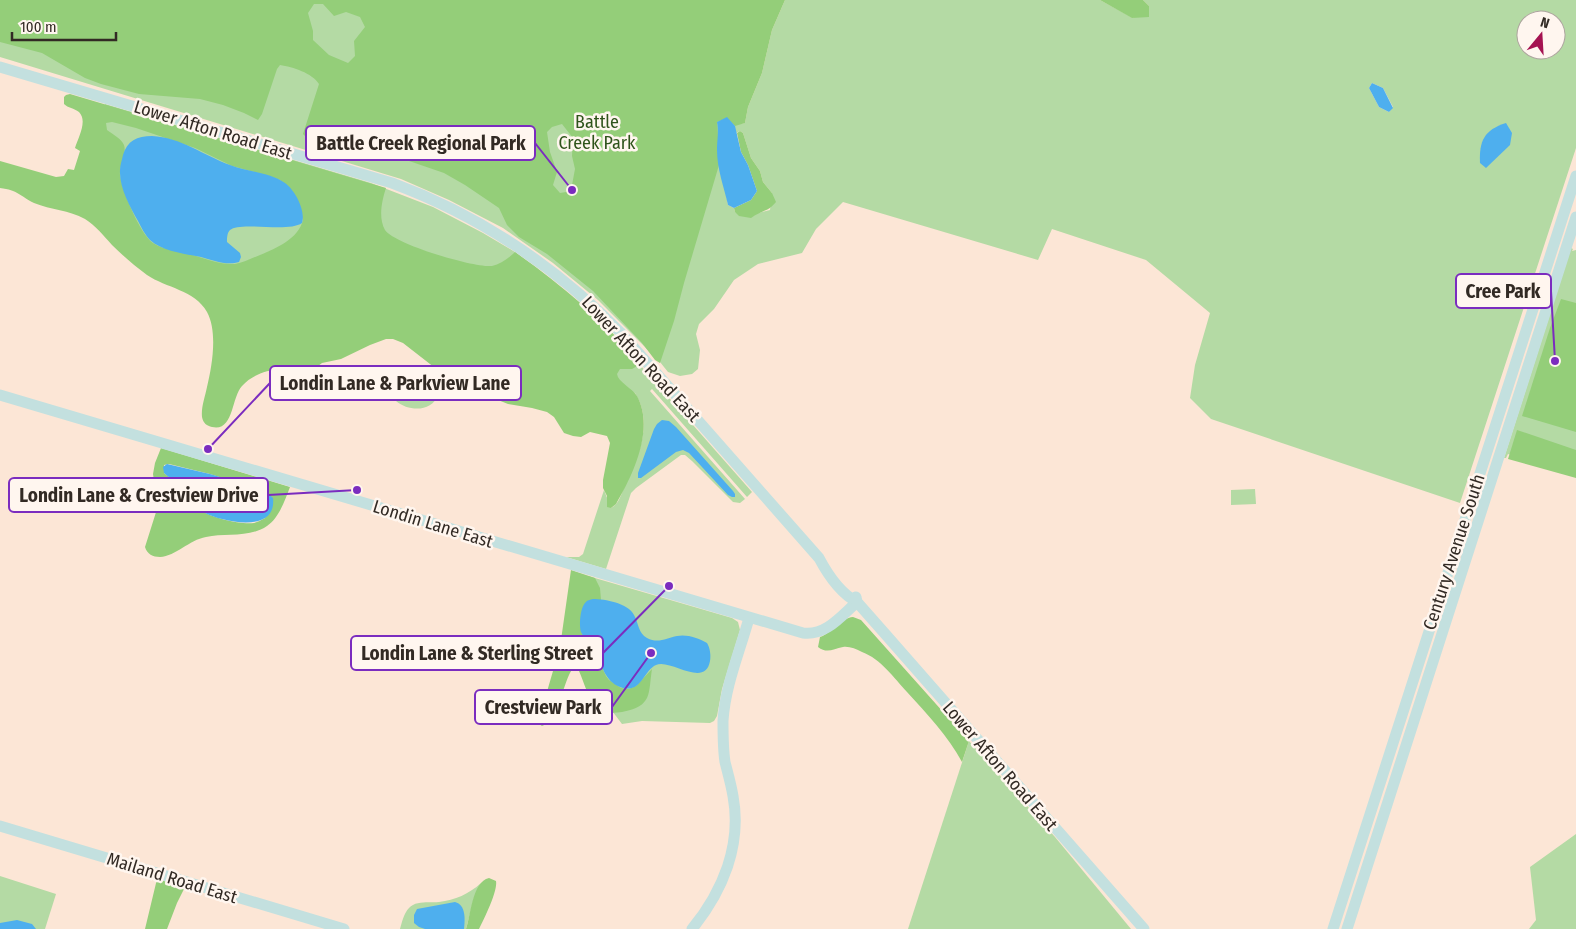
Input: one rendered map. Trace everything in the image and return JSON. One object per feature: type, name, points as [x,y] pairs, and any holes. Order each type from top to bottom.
[{"type":"main road","name":"Lower Afton Road East","points":[[0,67],[378,179],[438,202],[493,231],[550,270],[604,316],[640,354],[819,558],[831,567],[854,592],[857,602],[1144,929]]},
{"type":"main road","name":"Century Avenue South","points":[[1333,929],[1576,176]]},
{"type":"main road","name":"Century Avenue South","points":[[1347,929],[1576,217]]},
{"type":"main road","name":"Londin Lane East","points":[[0,395],[802,634],[816,633],[830,626],[857,602]]},
{"type":"main road","points":[[692,929],[708,909],[719,888],[727,869],[733,846],[735,810],[724,753],[723,718],[726,695],[749,618]]},
{"type":"main road","name":"Mailand Road East","points":[[0,826],[344,929]]},
{"type":"green space","points":[[0,0],[778,0],[739,124],[745,123],[748,107],[762,73],[772,30],[785,0],[1100,0],[1133,18],[1149,6],[1143,0],[1576,0],[1576,148],[1460,503],[1211,419],[1190,398],[1195,365],[1210,313],[1146,260],[1052,229],[1038,260],[843,202],[816,229],[802,253],[758,264],[734,280],[714,309],[699,324],[696,334],[700,350],[698,369],[692,374],[680,376],[668,372],[598,300],[553,263],[503,228],[449,200],[401,179],[0,57]],"holes":[[[1372,83],[1383,88],[1393,107],[1389,112],[1379,107],[1369,88]],[[740,131],[743,133],[751,158],[760,171],[763,182],[772,193],[770,210],[751,217],[735,212],[734,208],[728,205],[725,188],[736,133]]]},
{"type":"green space","name":"Battle Creek Park","points":[[0,0],[785,0],[772,30],[762,73],[748,107],[745,123],[735,126],[727,118],[717,122],[719,165],[660,363],[655,360],[642,343],[593,291],[547,254],[519,237],[507,225],[499,208],[465,185],[444,173],[351,141],[307,138],[303,134],[319,84],[307,74],[280,65],[258,120],[223,105],[200,99],[139,94],[101,84],[85,78],[42,53],[0,42]],"holes":[[[314,4],[323,4],[334,16],[346,12],[360,17],[365,27],[354,41],[355,56],[348,63],[329,55],[313,40],[313,31],[308,13]],[[562,124],[573,138],[572,156],[575,169],[572,185],[566,192],[560,193],[553,185],[557,172],[550,152],[547,132],[552,127]]]},
{"type":"green space","points":[[1100,0],[1143,0],[1149,6],[1149,17],[1132,18]]},
{"type":"green space","points":[[70,94],[386,188],[381,215],[385,230],[391,236],[403,242],[435,254],[483,266],[492,266],[499,264],[515,252],[566,291],[597,318],[641,364],[632,369],[620,369],[617,374],[620,380],[637,396],[642,409],[644,423],[643,437],[635,466],[616,504],[611,508],[607,507],[607,496],[603,488],[610,443],[607,436],[590,432],[581,437],[573,436],[564,433],[554,417],[547,412],[508,404],[488,396],[472,394],[463,380],[439,371],[403,343],[393,339],[386,339],[370,345],[341,359],[322,363],[309,373],[281,370],[257,375],[246,382],[238,391],[231,413],[224,424],[219,427],[212,427],[204,423],[202,410],[211,369],[213,339],[210,320],[202,305],[188,294],[147,275],[120,253],[85,219],[34,203],[15,192],[0,188],[0,161],[56,177],[64,176],[68,169],[74,170],[80,151],[75,148],[82,130],[83,120],[79,112],[64,104],[64,97]],"holes":[[[112,122],[195,148],[232,166],[280,180],[294,194],[303,220],[297,232],[280,246],[235,264],[225,264],[167,249],[153,243],[137,221],[121,182],[120,171],[124,145],[119,138],[107,130],[106,123]]]},
{"type":"green space","points":[[105,104],[371,183],[433,207],[515,252],[604,324],[752,492],[747,497],[652,389],[650,391],[745,499],[740,503],[733,502],[692,461],[685,455],[681,455],[631,493],[606,569],[566,557],[579,557],[583,554],[604,490],[611,508],[618,501],[630,475],[639,452],[644,428],[641,404],[635,393],[130,250],[77,195]]},
{"type":"green space","points":[[740,131],[743,133],[751,158],[760,171],[763,182],[772,193],[776,202],[770,208],[751,218],[739,216],[734,208],[751,200],[757,191],[748,165],[741,152],[737,133]]},
{"type":"green space","points":[[1571,248],[1573,249],[1572,251],[1576,250],[1576,476],[1508,454],[1504,458]]},
{"type":"green space","points":[[1561,299],[1576,303],[1576,432],[1522,416]]},
{"type":"green space","points":[[414,368],[425,371],[438,395],[431,405],[420,409],[401,405],[393,398],[388,387],[390,380]]},
{"type":"green space","points":[[1517,430],[1576,450],[1576,478],[1508,459]]},
{"type":"green space","points":[[161,448],[290,487],[275,518],[260,530],[245,534],[206,537],[194,541],[172,554],[157,557],[149,553],[145,547],[157,509],[153,474]],"holes":[[[169,464],[210,474],[269,494],[265,518],[254,523],[242,523],[207,514],[197,506],[181,485],[164,473],[164,465]]]},
{"type":"green space","points":[[1255,489],[1256,504],[1231,505],[1231,490]]},
{"type":"green space","points":[[571,570],[595,578],[600,588],[601,600],[589,600],[582,633],[594,651],[606,676],[621,688],[629,689],[636,686],[652,669],[649,692],[647,698],[639,706],[622,712],[605,712],[592,702],[579,671],[573,668],[552,717],[548,723],[542,726],[539,724],[539,719],[560,647]]},
{"type":"green space","points":[[588,576],[732,618],[738,622],[740,630],[722,689],[717,716],[714,721],[710,723],[642,721],[622,724],[565,649]]},
{"type":"green space","points":[[853,617],[861,620],[969,741],[962,762],[937,726],[892,675],[875,659],[850,647],[827,651],[818,647],[820,637],[844,620]]},
{"type":"green space","points":[[969,741],[1055,837],[1131,929],[908,929]]},
{"type":"green space","points":[[1576,834],[1576,929],[1529,929],[1536,920],[1530,867]]},
{"type":"green space","points":[[0,876],[56,894],[45,929],[0,929]]},
{"type":"green space","points":[[489,878],[496,881],[496,886],[487,912],[479,929],[466,929],[476,892],[483,881]]},
{"type":"green space","points":[[157,879],[185,887],[167,929],[145,929]]},
{"type":"green space","points":[[481,883],[474,898],[466,929],[400,929],[406,912],[412,905],[451,900],[467,893]]},
{"type":"water","points":[[1372,83],[1383,88],[1393,108],[1389,112],[1379,107],[1369,88]]},
{"type":"water","points":[[727,117],[735,126],[741,152],[748,165],[757,191],[751,200],[734,208],[728,205],[717,157],[717,122]]},
{"type":"water","points":[[1506,123],[1512,133],[1510,145],[1486,168],[1480,163],[1484,137],[1493,129]]},
{"type":"water","points":[[152,136],[172,140],[230,165],[279,179],[289,186],[296,196],[301,207],[302,223],[286,227],[244,227],[230,230],[227,242],[240,253],[241,257],[239,262],[234,263],[220,262],[181,253],[155,244],[145,233],[132,210],[123,190],[120,176],[123,155],[127,146],[137,138]]},
{"type":"water","points":[[662,420],[669,421],[676,427],[733,491],[735,497],[728,495],[689,453],[683,450],[676,452],[641,478],[638,478],[638,473],[654,429]]},
{"type":"water","points":[[167,464],[210,474],[266,492],[273,498],[272,509],[267,517],[258,521],[247,522],[224,520],[205,513],[188,492],[164,473],[163,467]]},
{"type":"water","points":[[593,599],[610,601],[627,607],[634,615],[642,634],[651,640],[659,641],[677,636],[685,636],[707,643],[710,649],[710,661],[707,669],[694,673],[662,664],[652,668],[633,688],[627,689],[615,684],[605,673],[594,651],[581,632],[582,608],[586,601]]},
{"type":"water","points":[[455,902],[463,909],[464,929],[425,929],[414,923],[414,915],[417,909]]},
{"type":"water","points":[[17,920],[32,924],[36,929],[0,929],[0,923]]},
{"type":"place","name":"Battle Creek Regional Park","points":[[572,190]]},
{"type":"place","name":"Cree Park","points":[[1555,361]]},
{"type":"place","name":"Londin Lane & Parkview Lane","points":[[208,449]]},
{"type":"place","name":"Londin Lane & Crestview Drive","points":[[357,490]]},
{"type":"place","name":"Londin Lane & Sterling Street","points":[[669,586]]},
{"type":"place","name":"Crestview Park","points":[[651,653]]}]
